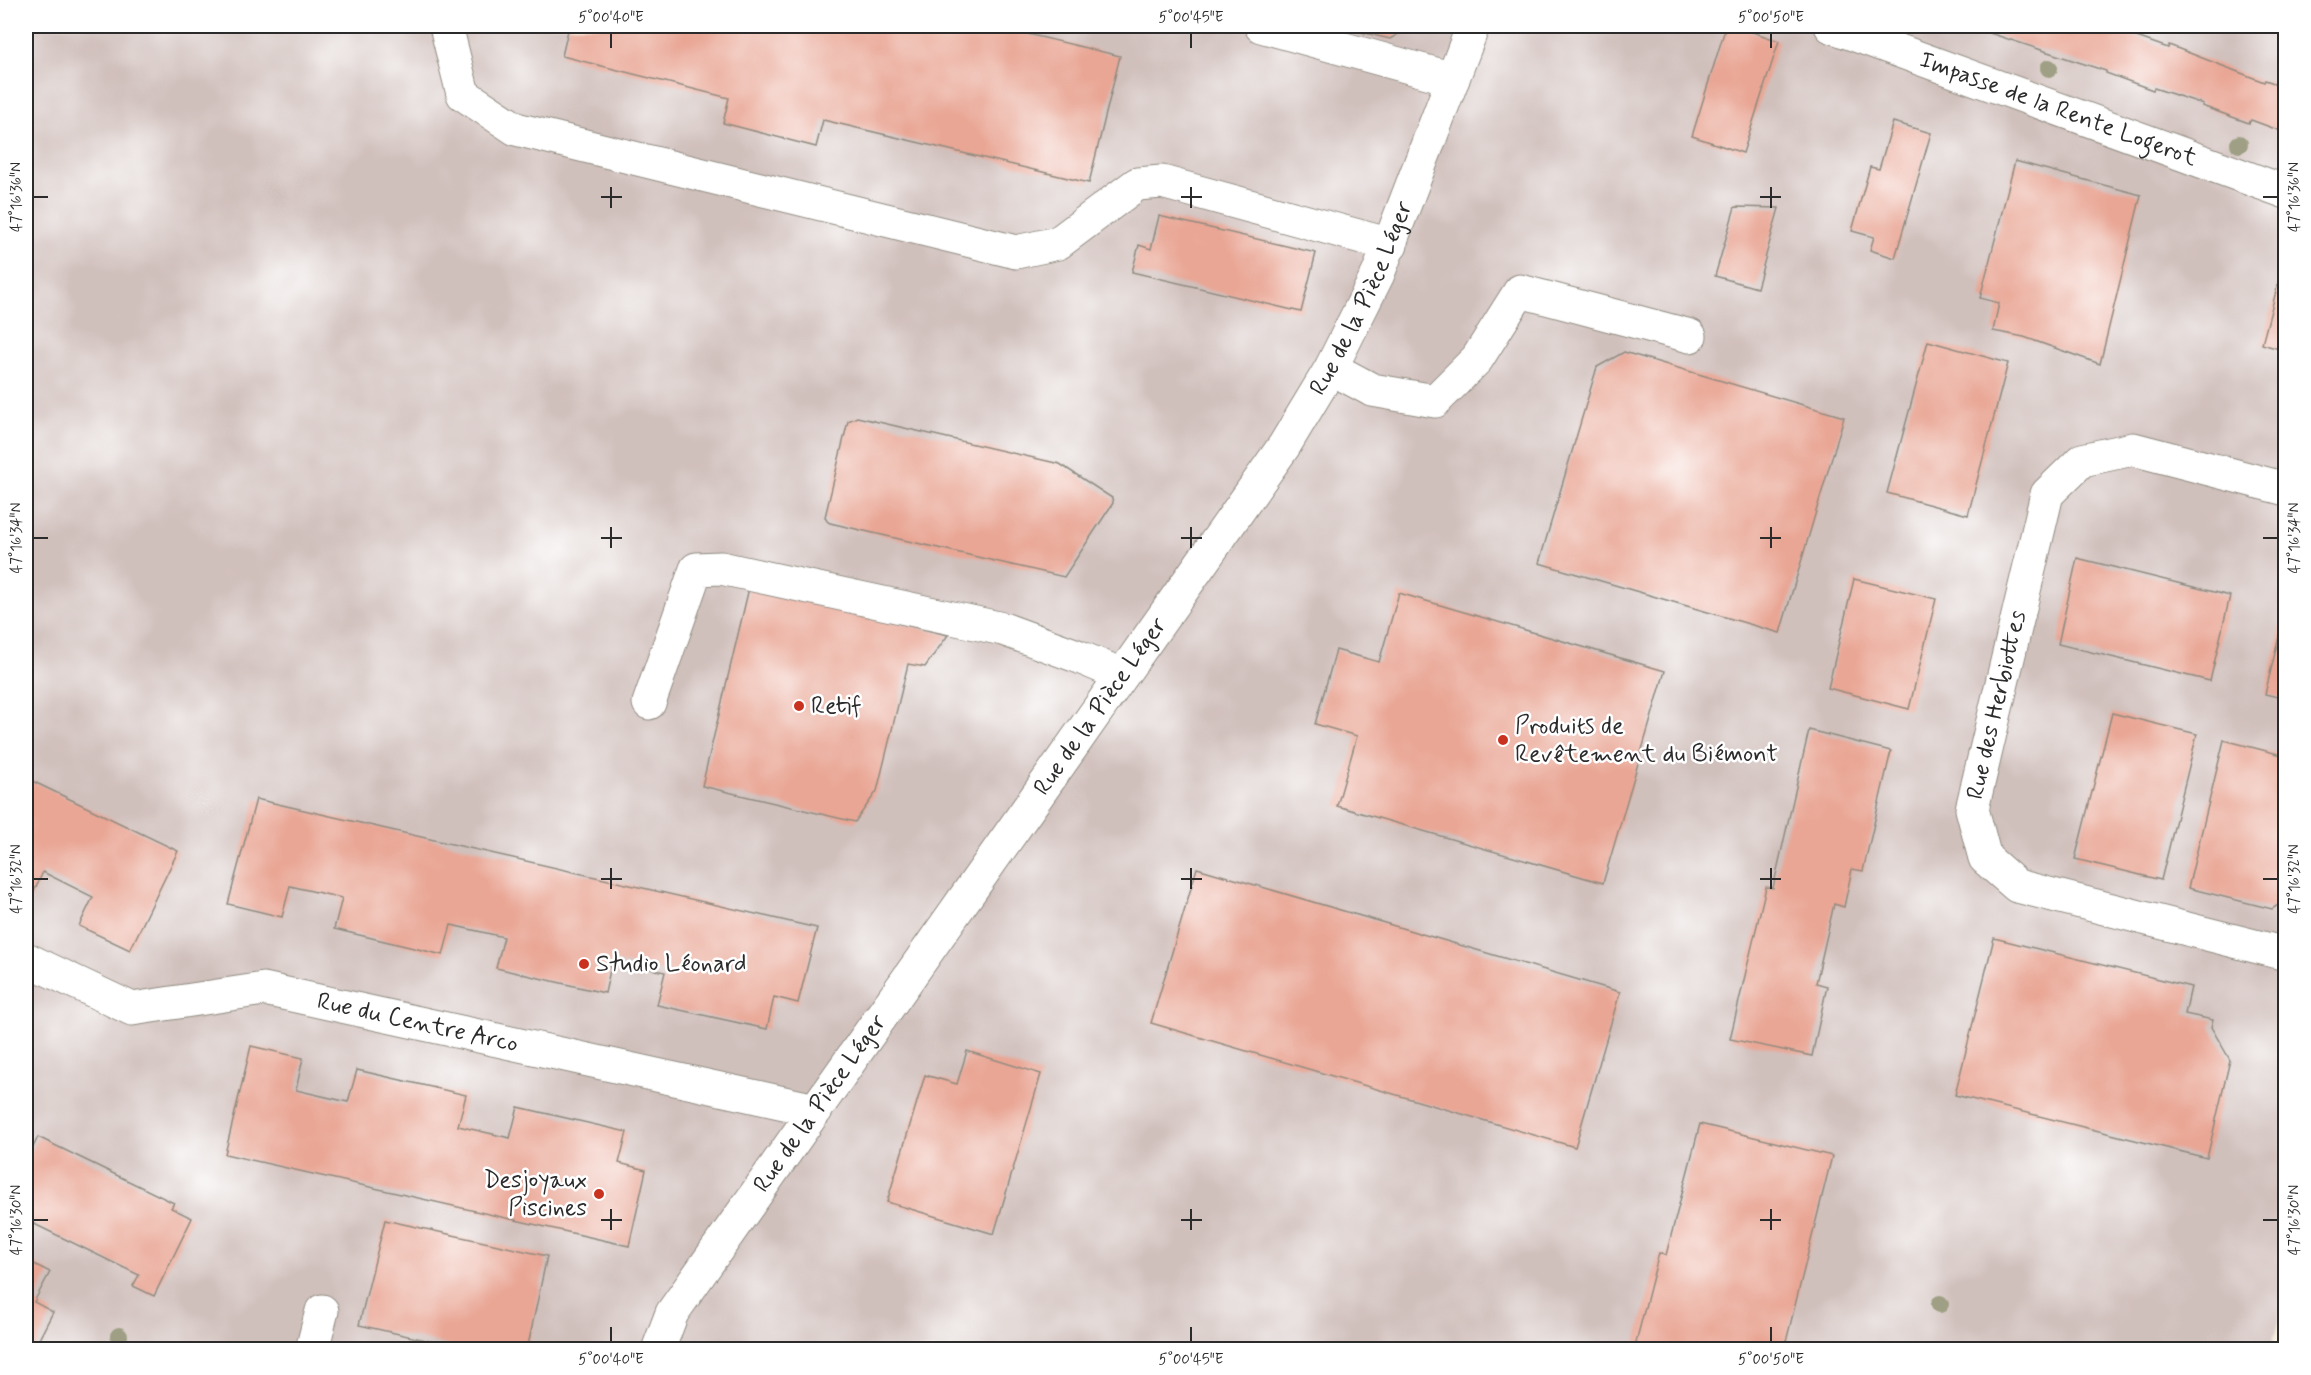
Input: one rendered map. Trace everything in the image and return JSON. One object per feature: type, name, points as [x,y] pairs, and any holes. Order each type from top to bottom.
[{"type":"street","points":[[446,26],[463,94],[516,129],[1016,252],[1058,243],[1137,184],[1162,182],[1391,245]]},
{"type":"street","points":[[1261,26],[1453,79]]},
{"type":"street","name":"Rue de la Pièce Léger","points":[[658,1350],[672,1313],[1284,446],[1331,368],[1391,245],[1473,26]]},
{"type":"street","name":"Impasse de la Rente Logerot","points":[[1831,26],[2286,192]]},
{"type":"street","points":[[1331,368],[1372,390],[1435,401],[1477,359],[1520,291],[1690,336]]},
{"type":"street","name":"Rue des Herbiottes","points":[[2286,489],[2133,449],[2082,460],[2047,494],[1972,809],[1985,858],[2017,886],[2286,954]]},
{"type":"street","points":[[649,703],[696,569],[721,568],[1003,629],[1122,675]]},
{"type":"street","name":"Rue du Centre Arco","points":[[26,958],[132,1009],[264,989],[816,1110]]},
{"type":"street","points":[[312,1350],[322,1311]]},
{"type":"shaded area","points":[[26,26],[2285,26],[2286,1294],[2271,1349],[26,1349]]},
{"type":"building","points":[[569,26],[994,26],[1120,56],[1089,183],[823,120],[816,147],[723,123],[729,98],[562,56]]},
{"type":"building","points":[[1335,26],[1412,26],[1390,39]]},
{"type":"building","points":[[1726,26],[1735,26],[1779,41],[1743,153],[1692,136]]},
{"type":"building","points":[[1968,26],[2114,26],[2122,28],[2120,31],[2168,48],[2169,45],[2264,82],[2265,80],[2286,87],[2286,133],[2251,120],[2249,123],[2202,106],[2203,104],[2154,88],[2153,90],[2106,73],[2106,71]]},
{"type":"building","points":[[1893,122],[1931,133],[1895,258],[1870,250],[1874,237],[1852,231],[1870,167],[1879,169]]},
{"type":"building","points":[[2015,161],[2141,195],[2100,364],[2024,337],[1993,331],[1999,303],[1980,298]]},
{"type":"building","points":[[1735,207],[1779,208],[1757,288],[1715,276]]},
{"type":"building","points":[[1159,216],[1316,253],[1301,312],[1132,272],[1139,245],[1151,249]]},
{"type":"building","points":[[2286,254],[2286,351],[2262,344]]},
{"type":"building","points":[[1928,341],[2008,363],[1968,515],[1887,493]]},
{"type":"building","points":[[1624,352],[1844,417],[1780,633],[1539,563],[1597,367]]},
{"type":"building","points":[[857,417],[1060,464],[1112,498],[1113,503],[1064,577],[830,523],[825,517],[848,421]]},
{"type":"building","points":[[2077,558],[2230,596],[2210,681],[2058,644]]},
{"type":"building","points":[[1854,579],[1936,599],[1909,709],[1828,688]]},
{"type":"building","points":[[749,588],[948,635],[925,667],[908,664],[877,791],[855,822],[702,786]]},
{"type":"building","points":[[1399,593],[1665,671],[1603,883],[1337,806],[1357,736],[1315,724],[1336,650],[1379,662]]},
{"type":"building","points":[[2286,612],[2286,699],[2265,694]]},
{"type":"building","points":[[2112,713],[2197,734],[2161,880],[2075,859]]},
{"type":"building","points":[[1809,730],[1891,751],[1863,871],[1852,869],[1844,907],[1834,904],[1816,983],[1827,986],[1812,1056],[1730,1039],[1766,887],[1773,888]]},
{"type":"building","points":[[2224,740],[2286,756],[2286,900],[2272,909],[2188,888]]},
{"type":"building","points":[[28,779],[178,851],[130,950],[79,926],[93,897],[43,872],[29,902],[26,900],[26,784]]},
{"type":"building","points":[[256,799],[817,928],[798,1003],[774,997],[767,1029],[657,1005],[665,972],[612,961],[605,993],[496,968],[504,937],[451,925],[443,955],[334,929],[342,898],[290,886],[282,917],[228,904]]},
{"type":"building","points":[[1197,868],[1620,992],[1575,1147],[1151,1023]]},
{"type":"building","points":[[1994,938],[2191,987],[2185,1014],[2213,1020],[2211,1027],[2230,1060],[2207,1158],[1955,1095]]},
{"type":"building","points":[[251,1046],[303,1058],[296,1090],[348,1102],[357,1070],[466,1095],[458,1126],[510,1138],[518,1107],[627,1132],[619,1163],[646,1170],[629,1246],[225,1154]]},
{"type":"building","points":[[967,1051],[1041,1074],[994,1234],[887,1202],[925,1075],[957,1084]]},
{"type":"building","points":[[1700,1124],[1832,1156],[1784,1350],[1634,1350],[1659,1253],[1666,1255]]},
{"type":"building","points":[[38,1137],[174,1203],[171,1208],[192,1218],[154,1296],[133,1286],[139,1275],[26,1220],[26,1162]]},
{"type":"building","points":[[385,1220],[547,1256],[527,1350],[470,1350],[359,1325]]},
{"type":"building","points":[[26,1260],[50,1272],[34,1302],[53,1312],[35,1347],[26,1343]]},
{"type":"place","name":"Retif","points":[[799,706]]},
{"type":"place","name":"Produits de Revêtement du Biémont","points":[[1503,740]]},
{"type":"place","name":"Studio Léonard","points":[[584,964]]},
{"type":"place","name":"Desjoyaux Piscines","points":[[599,1194]]}]
